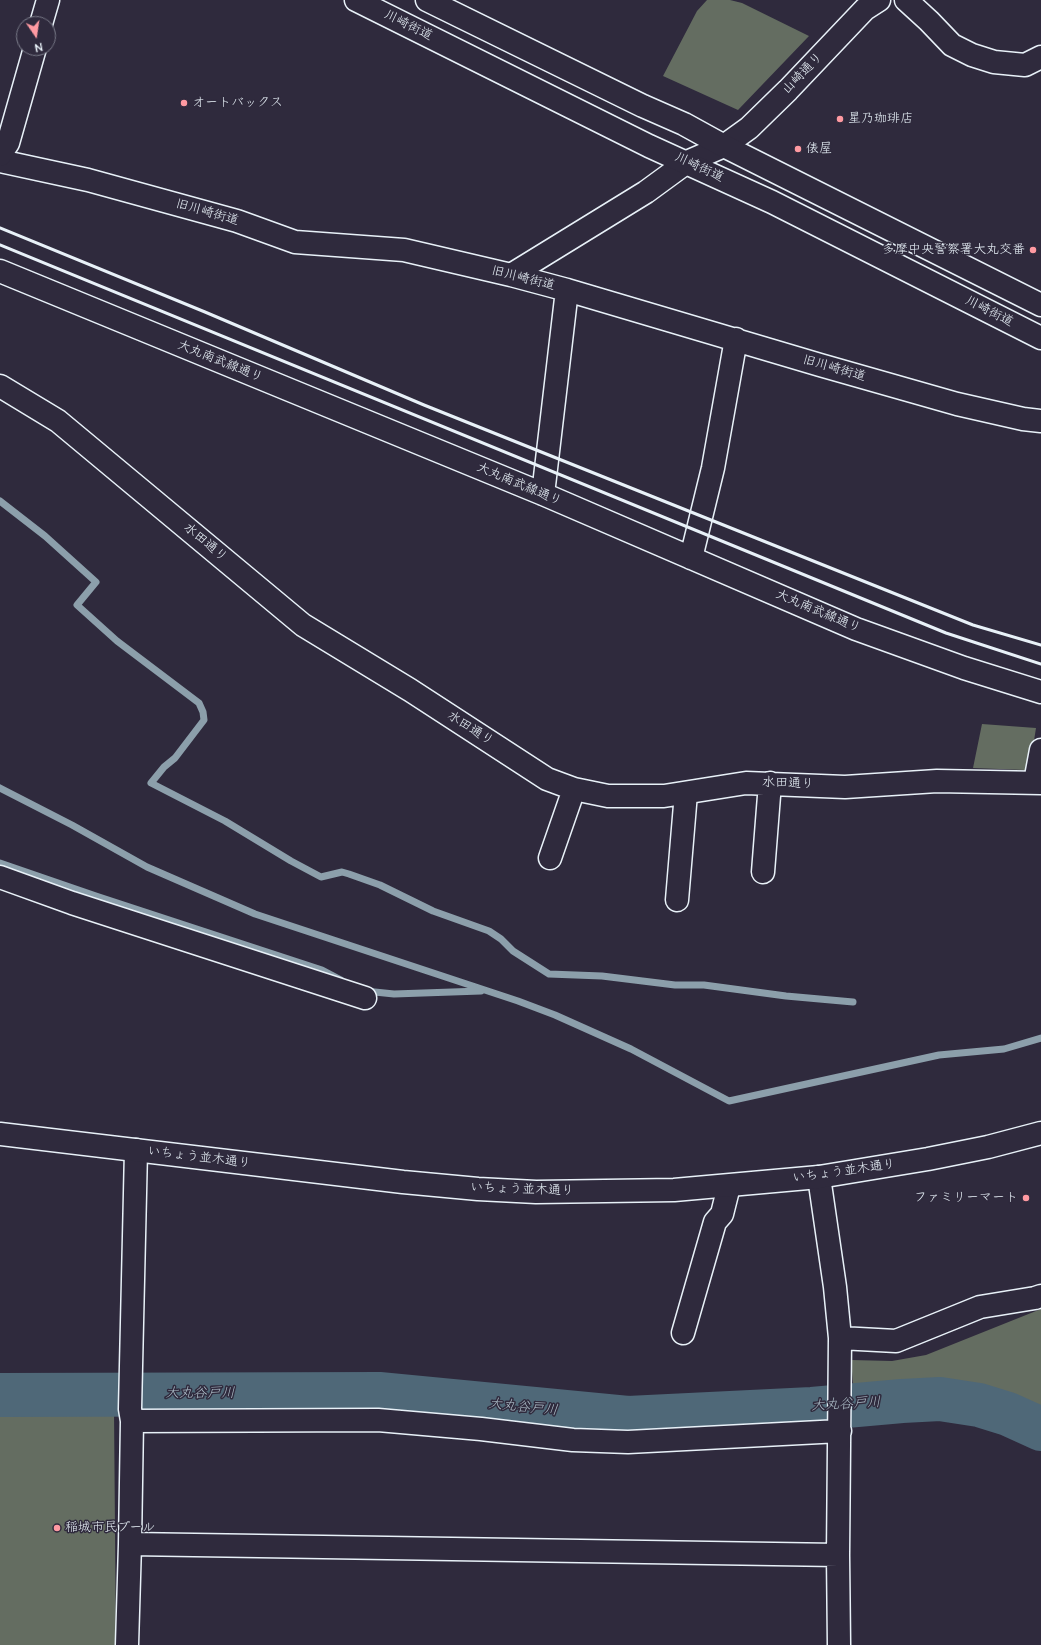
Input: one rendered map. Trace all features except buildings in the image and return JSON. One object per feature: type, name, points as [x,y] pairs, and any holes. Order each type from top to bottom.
[{"type":"street","points":[[43,16],[48,0]]},
{"type":"street","name":"川崎街道","points":[[356,0],[642,142],[772,202],[1041,338]]},
{"type":"street","points":[[427,0],[643,106],[684,124],[724,146],[1041,305]]},
{"type":"street","name":"山崎通り","points":[[511,276],[646,192],[687,162],[724,146],[749,128],[788,90],[865,9],[879,0]]},
{"type":"street","points":[[906,0],[952,45],[972,55],[994,62],[1024,65],[1041,57]]},
{"type":"street","points":[[0,155],[8,143],[33,56]]},
{"type":"street","name":"旧川崎街道","points":[[0,161],[88,180],[237,221],[295,242],[404,250],[511,276],[567,290],[956,404],[1023,419],[1041,421]]},
{"type":"street","name":"大丸南武線通り","points":[[0,271],[543,494],[856,629],[964,668],[1041,692]]},
{"type":"street","points":[[543,494],[567,290]]},
{"type":"street","points":[[691,558],[713,468],[736,339]]},
{"type":"street","name":"水田通り","points":[[0,386],[58,421],[303,625],[410,690],[547,779],[574,789],[608,796],[664,796],[746,783],[845,787],[937,781],[1038,783]]},
{"type":"street","points":[[1038,783],[1041,750]]},
{"type":"street","points":[[763,872],[770,783]]},
{"type":"street","points":[[550,858],[574,789]]},
{"type":"street","points":[[677,900],[686,793]]},
{"type":"street","points":[[0,877],[72,903],[365,998]]},
{"type":"street","name":"いちょう並木通り","points":[[0,1134],[478,1189],[536,1192],[674,1190],[819,1177],[928,1160],[988,1147],[1041,1132]]},
{"type":"street","points":[[127,1645],[136,1150]]},
{"type":"street","points":[[819,1177],[835,1287],[840,1338],[838,1555],[839,1645]]},
{"type":"street","points":[[683,1333],[715,1222],[722,1214],[729,1186]]},
{"type":"street","points":[[840,1338],[896,1341],[980,1307],[1041,1296]]},
{"type":"street","points":[[131,1415],[378,1420],[481,1429],[573,1440],[628,1442],[840,1427]]},
{"type":"street","points":[[130,1544],[838,1555]]},
{"type":"green space","points":[[707,0],[730,0],[742,3],[809,36],[738,110],[663,76],[697,11]]},
{"type":"green space","points":[[982,724],[1036,728],[1030,766],[1025,770],[973,768]]},
{"type":"green space","points":[[1041,1309],[1041,1420],[1014,1408],[976,1397],[928,1392],[854,1395],[851,1360],[892,1361],[926,1355]]},
{"type":"green space","name":"稲城市民プール","points":[[114,1411],[116,1645],[0,1645],[0,1412]]},
{"type":"waterway","points":[[0,501],[45,536],[96,582],[77,605],[117,641],[199,703],[203,712],[204,720],[175,758],[164,767],[151,783],[225,821],[291,861],[321,877],[342,872],[349,874],[380,885],[433,911],[489,931],[501,939],[513,951],[549,974],[602,976],[675,985],[704,985],[786,996],[853,1002]]},
{"type":"waterway","points":[[0,788],[72,825],[147,867],[255,914],[518,1001],[555,1015],[631,1049],[729,1101],[939,1055],[1004,1049],[1041,1038]]},
{"type":"waterway","points":[[0,863],[322,970],[341,980]]},
{"type":"waterway","points":[[365,991],[394,994],[481,991]]},
{"type":"waterway","name":"大丸谷戸川","points":[[0,1395],[379,1394],[628,1418],[812,1409],[940,1399],[979,1405],[1008,1414],[1041,1429]]},
{"type":"railway","points":[[0,228],[205,312],[424,405],[973,625],[1041,645]]},
{"type":"railway","points":[[0,245],[946,633],[1041,664]]},
{"type":"place","name":"オートバックス","points":[[184,103]]},
{"type":"place","name":"星乃珈琲店","points":[[840,119]]},
{"type":"place","name":"俵屋","points":[[798,149]]},
{"type":"place","name":"多摩中央警察署大丸交番","points":[[1033,250]]},
{"type":"place","name":"ファミリーマート","points":[[1026,1198]]},
{"type":"place","name":"稲城市民プール","points":[[57,1528]]}]
